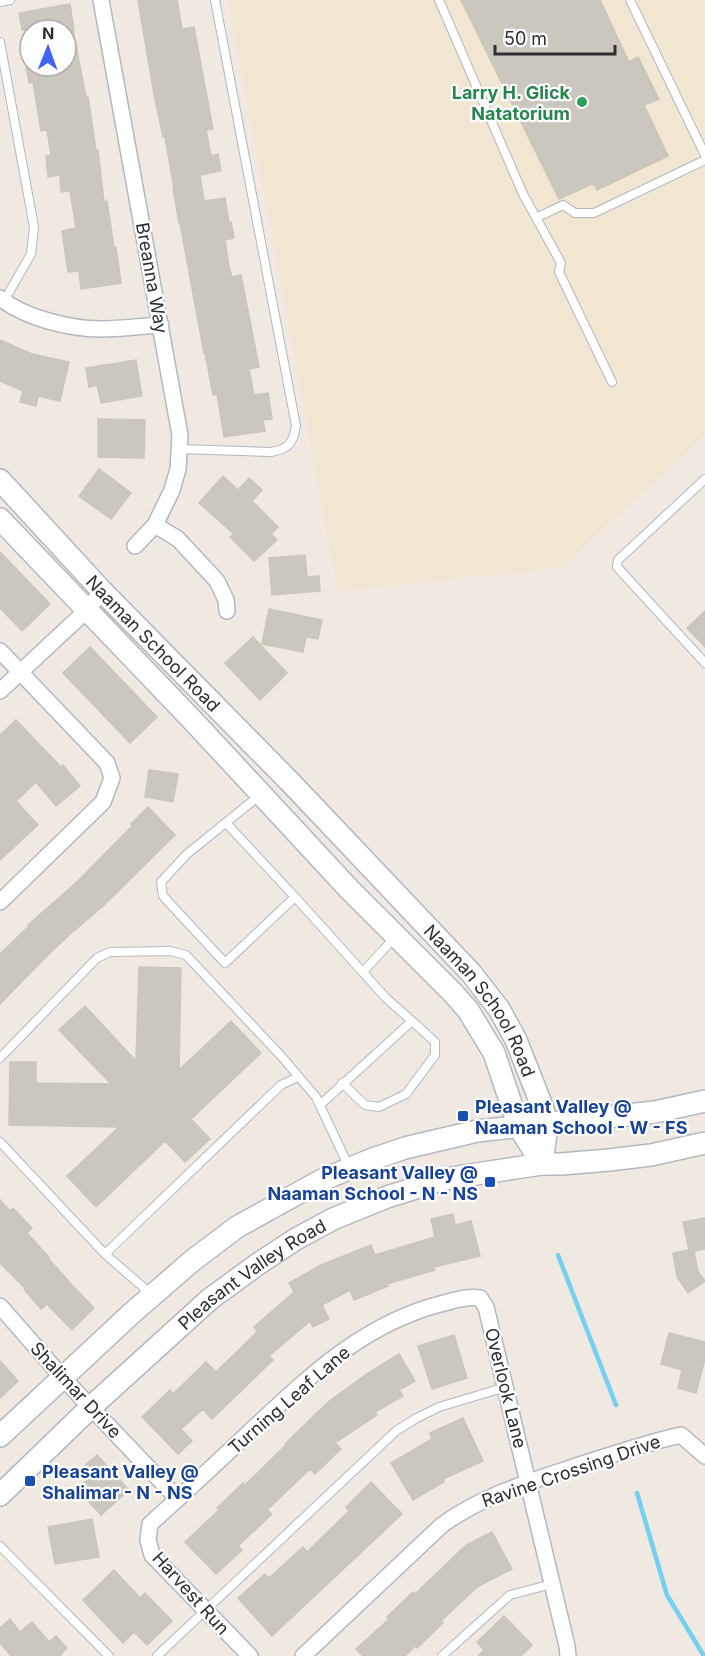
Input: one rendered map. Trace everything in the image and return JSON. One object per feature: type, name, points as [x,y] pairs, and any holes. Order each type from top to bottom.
[{"type":"main road","name":"Naaman School Road","points":[[0,480],[102,591],[292,784],[471,973],[499,1009],[516,1040],[547,1124],[542,1164]]},
{"type":"main road","name":"Naaman School Road","points":[[0,519],[350,889],[468,1010],[494,1053],[519,1127],[542,1164]]},
{"type":"main road","points":[[0,1436],[152,1295],[192,1261],[237,1227],[322,1180],[405,1148],[477,1131],[655,1112],[705,1101]]},
{"type":"main road","name":"Pleasant Valley Road","points":[[0,1495],[91,1407],[210,1299],[296,1239],[333,1219],[387,1197],[463,1176],[542,1164],[571,1164],[630,1157],[705,1143]]},
{"type":"street","name":"Breanna Way","points":[[101,0],[180,435],[178,469],[172,490],[155,525],[135,546]]},
{"type":"street","points":[[2,299],[45,320],[77,327],[100,329],[161,325]]},
{"type":"street","points":[[155,525],[178,539],[217,581],[226,600],[227,611]]},
{"type":"street","points":[[0,691],[87,609],[102,591]]},
{"type":"street","points":[[0,651],[107,763],[112,778],[103,802],[0,902]]},
{"type":"street","name":"Turning Leaf Lane","points":[[150,1524],[302,1384],[352,1344],[380,1327],[431,1306],[470,1297],[480,1298]]},
{"type":"street","name":"Overlook Lane","points":[[480,1298],[486,1307],[506,1387],[568,1656]]},
{"type":"street","name":"Shalimar Drive","points":[[0,1306],[63,1378],[178,1499]]},
{"type":"street","name":"Ravine Crossing Drive","points":[[303,1656],[442,1525],[467,1508],[528,1482],[651,1441],[681,1435],[705,1456]]},
{"type":"street","name":"Harvest Run","points":[[150,1524],[148,1540],[152,1554],[250,1656]]},
{"type":"lane","points":[[0,2],[10,0]]},
{"type":"lane","points":[[180,449],[271,452],[282,450],[290,444],[296,426],[215,0]]},
{"type":"lane","points":[[439,0],[523,194],[561,263],[559,272],[612,382]]},
{"type":"lane","points":[[630,0],[705,155]]},
{"type":"lane","points":[[0,42],[34,227],[31,254],[2,299]]},
{"type":"lane","points":[[536,218],[563,205],[575,213],[594,213],[705,160]]},
{"type":"lane","points":[[705,478],[618,560],[617,567],[705,663]]},
{"type":"lane","points":[[261,794],[188,854],[161,882],[163,896],[225,963],[295,897]]},
{"type":"lane","points":[[226,823],[386,998],[435,1042],[435,1054],[406,1094],[378,1107],[365,1105],[342,1083]]},
{"type":"lane","points":[[363,972],[396,936]]},
{"type":"lane","points":[[0,1058],[97,958],[110,952],[170,951],[186,956],[316,1097],[350,1168]]},
{"type":"lane","points":[[320,1105],[412,1021]]},
{"type":"lane","points":[[105,1254],[281,1085],[298,1077]]},
{"type":"lane","points":[[0,1142],[105,1254],[152,1295]]},
{"type":"lane","points":[[157,1656],[396,1431],[439,1407],[506,1387]]},
{"type":"lane","points":[[0,1546],[109,1656]]},
{"type":"lane","points":[[442,1656],[510,1596],[552,1584]]},
{"type":"shaded area","name":"Larry H. Glick Natatorium","points":[[228,0],[705,0],[705,435],[561,568],[338,591]]},
{"type":"building","points":[[138,0],[177,0],[182,29],[194,27],[213,129],[206,130],[211,156],[218,154],[221,171],[200,175],[204,201],[225,198],[234,238],[225,240],[229,267],[232,277],[241,275],[259,367],[249,369],[254,395],[268,393],[272,419],[263,420],[265,431],[224,437],[217,394],[213,395],[204,353]]},
{"type":"building","name":"Larry H. Glick Natatorium","points":[[461,0],[600,0],[629,62],[638,57],[659,99],[644,105],[668,156],[597,190],[594,183],[559,199]]},
{"type":"building","points":[[70,4],[72,18],[20,18],[19,13]]},
{"type":"building","points":[[78,56],[86,97],[88,97],[96,150],[98,150],[104,202],[107,201],[121,283],[81,289],[79,271],[68,272],[62,231],[76,228],[70,191],[61,192],[60,175],[48,177],[46,156],[51,155],[47,130],[41,131],[33,82],[29,83],[28,78],[78,78]]},
{"type":"building","points":[[0,340],[32,354],[69,362],[60,401],[38,396],[36,406],[20,402],[23,391],[0,381]]},
{"type":"building","points":[[136,360],[142,396],[101,403],[97,385],[89,387],[86,368]]},
{"type":"building","points":[[98,419],[145,420],[144,458],[98,457]]},
{"type":"building","points":[[99,469],[131,493],[111,519],[79,496]]},
{"type":"building","points":[[223,476],[238,490],[249,478],[262,490],[252,501],[278,527],[271,534],[277,540],[254,561],[230,537],[234,534],[199,503]]},
{"type":"building","points":[[0,552],[50,604],[22,631],[0,608]]},
{"type":"building","points":[[305,555],[307,577],[319,576],[320,591],[272,595],[269,558]]},
{"type":"building","points":[[269,609],[322,620],[318,639],[306,637],[303,652],[262,644]]},
{"type":"building","points":[[705,611],[705,647],[687,628]]},
{"type":"building","points":[[253,637],[287,673],[260,700],[225,663]]},
{"type":"building","points":[[90,647],[157,717],[130,743],[63,673]]},
{"type":"building","points":[[16,720],[61,767],[63,765],[80,786],[56,806],[36,782],[16,801],[38,825],[0,860],[0,735]]},
{"type":"building","points":[[149,770],[178,774],[173,802],[145,797]]},
{"type":"building","points":[[148,807],[175,835],[103,906],[46,957],[0,1004],[0,954],[28,925],[78,881]]},
{"type":"building","points":[[139,967],[181,968],[179,1070],[231,1021],[261,1053],[191,1119],[210,1139],[185,1162],[165,1141],[96,1207],[67,1176],[119,1127],[9,1125],[10,1062],[36,1062],[36,1083],[111,1084],[59,1030],[85,1006],[136,1061]]},
{"type":"building","points":[[0,1200],[10,1211],[13,1208],[32,1228],[27,1233],[94,1308],[72,1330],[47,1304],[41,1309],[25,1288],[0,1263]]},
{"type":"building","points":[[453,1214],[455,1225],[471,1221],[480,1256],[434,1267],[435,1270],[387,1284],[388,1286],[354,1300],[350,1290],[322,1305],[329,1319],[313,1327],[310,1321],[269,1356],[273,1360],[212,1419],[203,1409],[181,1429],[192,1441],[178,1454],[142,1417],[170,1390],[173,1394],[206,1362],[216,1372],[258,1331],[254,1327],[294,1292],[289,1283],[321,1265],[371,1245],[375,1255],[435,1237],[431,1219]]},
{"type":"building","points":[[705,1218],[705,1249],[694,1251],[698,1272],[705,1281],[688,1293],[677,1277],[673,1253],[689,1250],[683,1222]]},
{"type":"building","points":[[669,1333],[705,1342],[705,1359],[696,1393],[678,1388],[682,1370],[661,1364]]},
{"type":"building","points":[[454,1335],[467,1378],[432,1389],[418,1346]]},
{"type":"building","points":[[399,1354],[415,1381],[399,1390],[403,1396],[375,1412],[377,1415],[335,1443],[341,1449],[315,1474],[310,1469],[267,1510],[272,1514],[238,1546],[242,1550],[216,1574],[185,1542],[219,1510],[217,1508],[243,1483],[245,1485],[328,1402]]},
{"type":"building","points":[[0,1361],[18,1381],[0,1398]]},
{"type":"building","points":[[463,1418],[483,1461],[443,1479],[444,1482],[413,1500],[391,1463],[432,1439],[430,1433]]},
{"type":"building","points":[[97,1455],[129,1490],[101,1515],[77,1489],[90,1477],[82,1468]]},
{"type":"building","points":[[371,1482],[402,1514],[272,1636],[238,1598],[265,1574],[269,1578],[303,1547],[307,1552],[349,1511],[346,1507]]},
{"type":"building","points":[[92,1519],[99,1557],[55,1564],[48,1527]]},
{"type":"building","points":[[492,1532],[512,1569],[477,1587],[441,1621],[443,1623],[417,1648],[415,1646],[405,1656],[363,1656],[356,1649],[389,1619],[387,1617],[413,1592],[415,1594],[466,1545]]},
{"type":"building","points":[[114,1570],[140,1598],[145,1593],[172,1621],[147,1645],[134,1632],[123,1643],[83,1600]]},
{"type":"building","points":[[504,1616],[532,1645],[521,1656],[478,1656],[484,1650],[477,1642]]},
{"type":"building","points":[[10,1619],[20,1632],[32,1622],[49,1642],[56,1636],[67,1648],[60,1655],[62,1656],[11,1656],[0,1643],[0,1628]]},
{"type":"waterway","points":[[558,1255],[616,1405]]},
{"type":"waterway","points":[[637,1493],[667,1595],[704,1656]]},
{"type":"place","name":"Larry H. Glick Natatorium","points":[[582,102]]},
{"type":"place","name":"Pleasant Valley @ Naaman School - W - FS","points":[[463,1116]]},
{"type":"place","name":"Pleasant Valley @ Naaman School - N - NS","points":[[490,1182]]},
{"type":"place","name":"Pleasant Valley @ Shalimar - N - NS","points":[[30,1481]]}]
